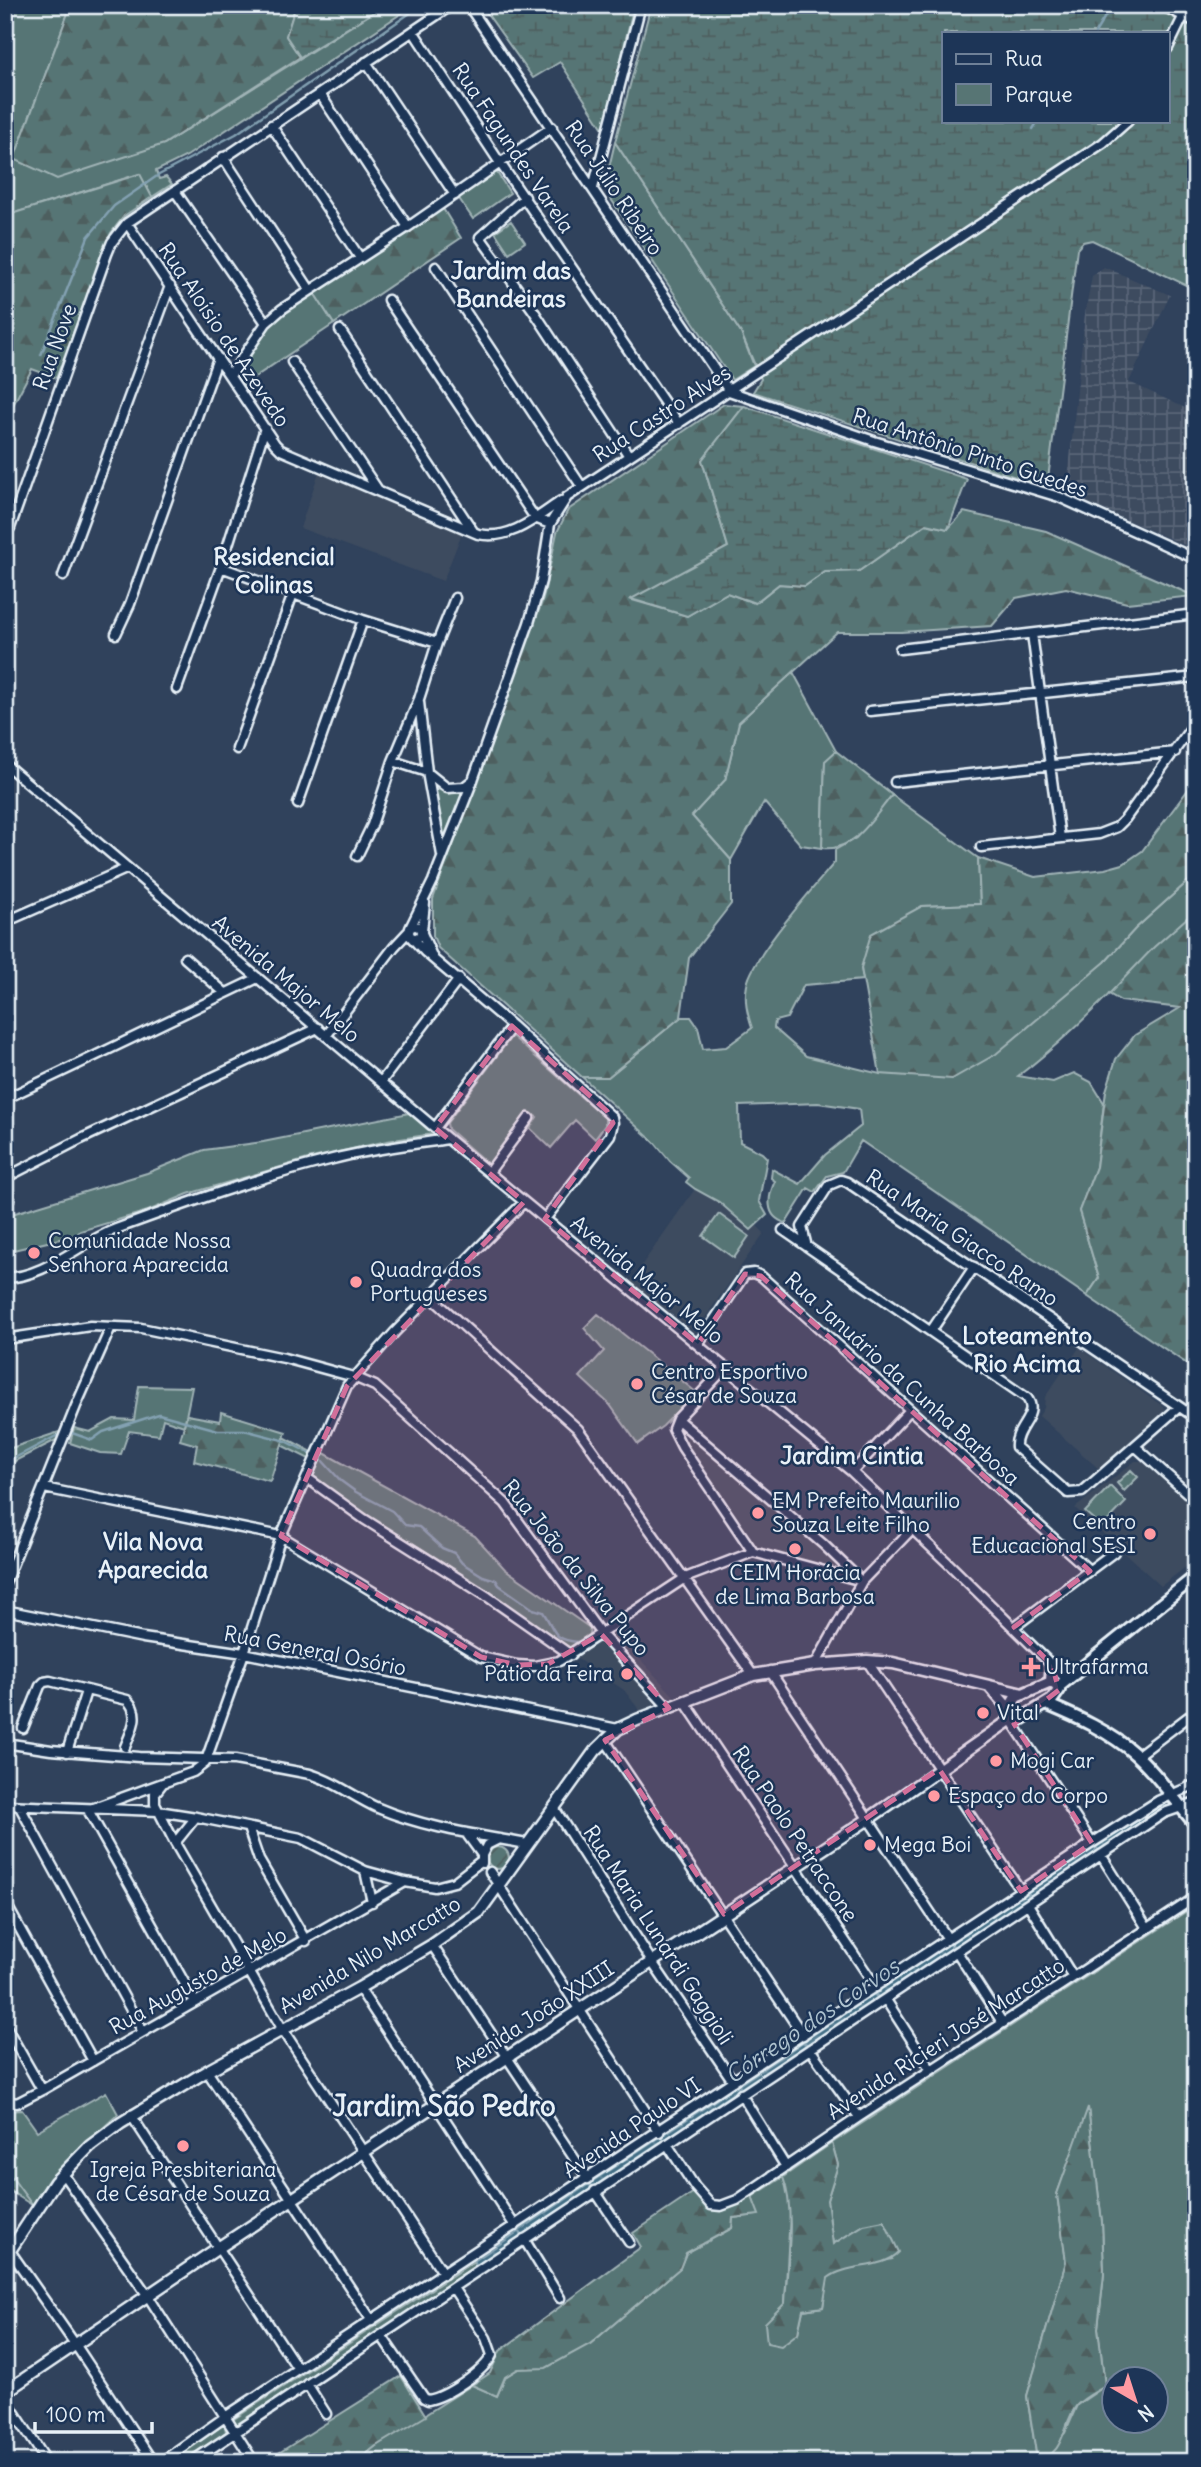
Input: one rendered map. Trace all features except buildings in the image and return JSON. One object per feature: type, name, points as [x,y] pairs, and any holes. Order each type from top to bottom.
[{"type":"main road","name":"Avenida João XXIII","points":[[1058,1686],[1023,1694],[1012,1701],[1011,1716],[1021,1719],[1046,1704],[1058,1686],[1196,1576]]},
{"type":"main road","points":[[1052,1665],[1058,1686],[1077,1717]]},
{"type":"main road","points":[[1046,1704],[1077,1717],[1137,1756],[1196,1825]]},
{"type":"street","points":[[127,223],[452,5]]},
{"type":"street","name":"Rua Júlio Ribeiro","points":[[468,5],[729,391]]},
{"type":"street","points":[[593,188],[641,5]]},
{"type":"street","points":[[1163,5],[1196,21]]},
{"type":"street","points":[[1170,44],[1184,15]]},
{"type":"street","name":"Rua Fagundes Varela","points":[[413,31],[679,424]]},
{"type":"street","points":[[366,62],[455,195]]},
{"type":"street","points":[[320,94],[408,227]]},
{"type":"street","name":"Rua Castro Alves","points":[[326,1036],[394,947],[410,932],[426,897],[473,780],[529,623],[541,580],[550,524],[567,497],[1104,143],[1127,122]]},
{"type":"street","points":[[271,125],[360,258]]},
{"type":"street","points":[[230,376],[266,323],[310,290],[408,227],[552,127]]},
{"type":"street","points":[[223,157],[310,290]]},
{"type":"street","points":[[174,191],[266,323]]},
{"type":"street","points":[[525,197],[480,237],[533,310],[629,456]]},
{"type":"street","name":"Rua Aloísio de Azevedo","points":[[127,223],[275,444],[289,456],[488,536],[497,536],[517,529],[567,497]]},
{"type":"street","name":"Rua Nove","points":[[10,528],[107,254],[112,242],[127,223]]},
{"type":"street","points":[[436,267],[582,487]]},
{"type":"street","points":[[63,576],[170,286]]},
{"type":"street","points":[[388,300],[535,518],[550,524]]},
{"type":"street","points":[[340,330],[473,531]]},
{"type":"street","points":[[117,634],[131,604],[218,358]]},
{"type":"street","points":[[292,362],[377,490]]},
{"type":"street","name":"Rua Antônio Pinto Guedes","points":[[729,391],[874,440],[1059,497],[1196,559]]},
{"type":"street","points":[[177,689],[221,567],[265,428]]},
{"type":"street","points":[[221,567],[363,620],[437,643]]},
{"type":"street","points":[[237,749],[293,594]]},
{"type":"street","points":[[357,856],[372,825],[393,761],[419,699],[455,597]]},
{"type":"street","points":[[900,649],[1196,614]]},
{"type":"street","points":[[298,804],[363,620]]},
{"type":"street","points":[[1032,634],[1060,838]]},
{"type":"street","points":[[870,711],[1196,677]]},
{"type":"street","points":[[419,699],[427,772],[442,858]]},
{"type":"street","points":[[981,847],[1099,834],[1117,827],[1196,722]]},
{"type":"street","points":[[895,782],[1175,752]]},
{"type":"street","points":[[393,761],[427,772],[447,788],[464,787],[473,780]]},
{"type":"street","name":"Avenida Major Melo","points":[[5,764],[545,1219]]},
{"type":"street","points":[[5,922],[128,868]]},
{"type":"street","name":"Rua Castro Alves","points":[[422,932],[426,897]]},
{"type":"street","points":[[410,932],[418,937],[422,932],[432,956]]},
{"type":"street","points":[[410,932],[432,956],[612,1117],[612,1129],[545,1219]]},
{"type":"street","points":[[185,958],[225,993]]},
{"type":"street","points":[[5,1099],[258,978]]},
{"type":"street","points":[[381,1082],[459,979]]},
{"type":"street","points":[[435,1128],[512,1026]]},
{"type":"street","points":[[5,1178],[81,1139],[318,1028]]},
{"type":"street","points":[[489,1172],[529,1118]]},
{"type":"street","points":[[5,1278],[40,1270],[112,1230],[261,1178],[346,1156],[448,1139]]},
{"type":"street","name":"Rua Maria Giacco Ramo","points":[[802,1227],[829,1185],[841,1180],[847,1182],[1196,1418]]},
{"type":"street","points":[[88,1810],[193,1772],[206,1760],[281,1536],[339,1401],[354,1377],[524,1202]]},
{"type":"street","name":"Avenida Major Mello","points":[[545,1219],[852,1472],[1052,1665]]},
{"type":"street","points":[[807,1245],[802,1227],[783,1230],[1027,1398],[1032,1404],[1032,1411],[1016,1436],[1016,1447],[1068,1493],[1082,1492],[1179,1408]]},
{"type":"street","points":[[931,1332],[974,1267]]},
{"type":"street","name":"Rua Januário da Cunha Barbosa","points":[[698,1344],[745,1274],[761,1276],[1090,1571]]},
{"type":"street","points":[[430,1296],[578,1429],[753,1675]]},
{"type":"street","name":"Rua João da Silva Pupo","points":[[5,1339],[90,1326],[141,1328],[284,1358],[354,1377],[375,1386],[505,1503],[601,1634],[669,1708]]},
{"type":"street","points":[[5,1583],[111,1326]]},
{"type":"street","points":[[726,1367],[677,1419],[673,1429],[753,1552]]},
{"type":"street","points":[[852,1472],[910,1410]]},
{"type":"street","points":[[677,1419],[862,1581]]},
{"type":"street","points":[[1135,1446],[1196,1501]]},
{"type":"street","points":[[307,1478],[571,1655]]},
{"type":"street","points":[[44,1488],[281,1536],[481,1657],[517,1665],[534,1666],[559,1661],[685,1578],[753,1552],[862,1581]]},
{"type":"street","points":[[815,1665],[862,1581],[912,1529]]},
{"type":"street","points":[[1014,1627],[1114,1552]]},
{"type":"street","name":"Rua General Osório","points":[[5,1609],[143,1638],[244,1653],[618,1729]]},
{"type":"street","points":[[867,1661],[1021,1891]]},
{"type":"street","name":"Avenida Nilo Marcatto","points":[[8,2255],[63,2174],[90,2146],[131,2115],[359,1988],[432,1945],[479,1912],[605,1740],[618,1729],[753,1675],[815,1665],[867,1661],[893,1663],[1023,1694]]},
{"type":"street","points":[[770,1671],[948,1939]]},
{"type":"street","points":[[23,1728],[36,1694],[44,1682],[127,1700],[133,1706],[136,1718],[125,1747]]},
{"type":"street","points":[[990,1687],[1092,1843]]},
{"type":"street","points":[[67,1752],[86,1691]]},
{"type":"street","name":"Rua Paolo Petraccone","points":[[685,1702],[876,1987]]},
{"type":"street","points":[[1137,1756],[1196,1712]]},
{"type":"street","name":"Avenida João XXIII","points":[[5,2392],[218,2248],[867,1820],[1011,1716]]},
{"type":"street","points":[[605,1740],[803,2035]]},
{"type":"street","points":[[5,1743],[67,1752],[235,1760],[310,1774],[322,1777],[377,1808],[411,1820],[527,1844]]},
{"type":"street","points":[[164,1781],[155,1793],[155,1804],[175,1843],[283,2030],[362,2154],[444,2274]]},
{"type":"street","name":"Avenida Paulo VI","points":[[161,2462],[1092,1843],[1158,1801],[1196,1784]]},
{"type":"street","points":[[146,1789],[155,1793]]},
{"type":"street","name":"Avenida Paulo VI","points":[[191,2462],[1164,1813],[1196,1802]]},
{"type":"street","points":[[5,1805],[158,1811],[197,1817],[302,1838],[365,1871],[435,1887],[454,1882],[481,1858],[487,1845],[499,1839]]},
{"type":"street","points":[[20,1807],[144,2032]]},
{"type":"street","name":"Rua Maria Lunardi Gaggioli","points":[[554,1808],[652,1962],[733,2081]]},
{"type":"street","points":[[88,1810],[195,2002]]},
{"type":"street","points":[[175,1843],[197,1817]]},
{"type":"street","points":[[248,1828],[259,1860],[306,1941]]},
{"type":"street","points":[[466,1833],[489,1872],[501,1883],[659,2132]]},
{"type":"street","points":[[1101,1855],[1147,1928]]},
{"type":"street","points":[[365,1871],[372,1902]]},
{"type":"street","name":"Rua Augusto de Melo","points":[[5,2101],[18,2103],[42,2090],[405,1882]]},
{"type":"street","name":"Avenida Ricieri José Marcatto","points":[[667,2144],[705,2199],[716,2207],[737,2200],[1002,2022],[1196,1897]]},
{"type":"street","points":[[5,1902],[93,2061]]},
{"type":"street","points":[[1028,1903],[1073,1977]]},
{"type":"street","points":[[432,1945],[588,2179]]},
{"type":"street","points":[[957,1952],[1002,2022]]},
{"type":"street","points":[[359,1988],[515,2226]]},
{"type":"street","points":[[886,2000],[931,2070]]},
{"type":"street","points":[[5,2025],[42,2090]]},
{"type":"street","points":[[810,2049],[859,2117]]},
{"type":"street","points":[[207,2071],[372,2321]]},
{"type":"street","points":[[741,2094],[786,2167]]},
{"type":"street","points":[[131,2115],[298,2369]]},
{"type":"street","points":[[63,2174],[148,2296],[254,2462]]},
{"type":"street","points":[[595,2191],[629,2242]]},
{"type":"street","points":[[524,2239],[561,2298]]},
{"type":"street","points":[[8,2255],[75,2344],[153,2462]]},
{"type":"street","points":[[381,2335],[420,2393],[428,2400],[485,2367],[492,2356],[486,2338],[453,2288]]},
{"type":"street","points":[[307,2384],[326,2414]]},
{"type":"street","points":[[5,2398],[47,2462]]},
{"type":"highlighted area","points":[[512,1026],[607,1111],[613,1123],[545,1219],[698,1344],[745,1274],[761,1276],[1090,1571],[1014,1627],[1052,1665],[1059,1690],[1014,1724],[1092,1843],[1021,1891],[939,1769],[724,1914],[605,1740],[669,1708],[601,1634],[548,1664],[517,1665],[481,1657],[281,1536],[347,1386],[524,1202],[435,1128]]},
{"type":"shaded area","points":[[1104,267],[1170,295],[1129,382],[1196,413],[1196,550],[1075,497],[1067,488],[1085,314],[1092,276]]},
{"type":"shaded area","points":[[319,472],[462,533],[443,581],[300,528]]},
{"type":"shaded area","points":[[695,1189],[719,1202],[751,1230],[756,1225],[764,1233],[695,1332],[630,1282]]},
{"type":"shaded area","points":[[1079,1348],[1165,1410],[1099,1469],[1039,1416],[1044,1408],[1045,1397]]},
{"type":"shaded area","points":[[688,1436],[799,1530],[837,1566],[835,1568],[760,1550],[685,1440]]},
{"type":"shaded area","name":"Centro Educacional SESI","points":[[1135,1461],[1142,1461],[1196,1510],[1196,1559],[1161,1586],[1075,1508]]},
{"type":"shaded area","name":"Pátio da Feira","points":[[615,1632],[674,1696],[640,1711],[624,1690],[576,1658]]},
{"type":"green space","points":[[5,5],[71,5],[14,159],[164,144],[385,5],[414,5],[187,156],[156,171],[159,179],[166,177],[172,184],[152,197],[139,174],[5,216]]},
{"type":"green space","points":[[71,5],[296,5],[286,36],[300,57],[164,144],[57,179],[14,159]]},
{"type":"green space","points":[[296,5],[385,5],[300,57],[286,36]]},
{"type":"green space","points":[[481,5],[634,5],[604,130],[560,62],[533,78]]},
{"type":"green space","points":[[651,5],[850,5],[861,10],[864,5],[1148,5],[1196,27],[1196,290],[1092,240],[1083,242],[1077,249],[1047,487],[753,392],[761,379],[741,333],[615,142]]},
{"type":"green space","points":[[615,142],[741,333],[754,366],[732,380],[611,199],[607,176]]},
{"type":"green space","points":[[496,171],[510,193],[473,219],[458,197]]},
{"type":"green space","points":[[140,174],[152,197],[124,216],[111,233],[56,378],[32,369],[5,425],[5,216]]},
{"type":"green space","points":[[442,207],[461,238],[334,324],[313,291]]},
{"type":"green space","points":[[511,221],[525,242],[509,253],[495,232]]},
{"type":"green space","points":[[313,291],[334,324],[243,385],[238,377],[238,370],[263,331],[278,316]]},
{"type":"green space","points":[[724,404],[744,406],[702,460],[728,547],[632,600],[687,616],[727,593],[755,603],[779,584],[805,586],[825,572],[859,571],[926,524],[948,529],[964,512],[1046,531],[1194,596],[1127,603],[1066,588],[1016,598],[992,626],[901,632],[837,632],[739,722],[725,780],[692,816],[731,860],[731,904],[689,958],[681,1017],[608,1077],[582,1077],[438,948],[433,936],[433,899],[543,599],[557,532],[568,510]]},
{"type":"green space","points":[[744,406],[967,479],[948,529],[926,524],[859,571],[825,572],[805,586],[779,584],[755,603],[727,593],[687,616],[631,599],[728,547],[702,460]]},
{"type":"green space","points":[[793,672],[836,751],[825,762],[822,848],[801,845],[764,802],[731,860],[692,816],[725,780],[739,722]]},
{"type":"green space","points":[[836,751],[892,795],[854,839],[834,848],[822,848],[825,761]]},
{"type":"green space","points":[[1196,779],[1196,874],[1135,929],[1105,962],[996,1054],[952,1079],[880,1074],[861,968],[871,934],[922,906],[980,904],[978,858],[1035,877],[1105,869],[1123,864],[1142,851]]},
{"type":"green space","points":[[435,788],[449,794],[464,790],[444,837]]},
{"type":"green space","points":[[892,795],[978,858],[980,904],[922,906],[861,968],[863,980],[804,985],[787,1018],[775,1021],[774,1028],[806,1056],[880,1074],[1105,962],[1135,929],[1196,874],[1196,910],[1065,1037],[1018,1076],[1053,1082],[1074,1073],[1091,1082],[1104,1103],[1096,1167],[1079,1211],[1099,1278],[1087,1296],[861,1141],[843,1172],[827,1176],[815,1192],[808,1188],[786,1223],[774,1216],[770,1205],[775,1181],[771,1178],[772,1169],[800,1184],[825,1155],[861,1126],[859,1109],[818,1103],[739,1106],[740,1142],[767,1158],[759,1201],[767,1215],[751,1230],[719,1202],[686,1182],[689,1178],[655,1143],[582,1077],[608,1077],[681,1017],[691,1017],[698,1027],[703,1049],[726,1047],[752,1028],[746,1006],[746,991],[751,973],[760,958],[785,922],[835,862],[835,850],[856,838]]},
{"type":"green space","points":[[1196,910],[1196,1370],[1087,1296],[1099,1278],[1079,1211],[1096,1167],[1106,1091],[1116,1059],[1135,1035],[1180,1008],[1121,1001],[1109,994],[1154,947]]},
{"type":"green space","points":[[512,1036],[605,1118],[605,1125],[595,1139],[575,1120],[551,1148],[530,1128],[537,1117],[528,1112],[493,1162],[488,1164],[448,1129],[447,1123]]},
{"type":"green space","points":[[409,1113],[433,1134],[387,1141],[308,1159],[188,1194],[148,1211],[80,1231],[77,1235],[5,1252],[5,1216],[147,1173],[204,1150],[263,1142]]},
{"type":"green space","points":[[719,1214],[749,1236],[734,1258],[703,1236]]},
{"type":"green space","name":"Centro Esportivo César de Souza","points":[[598,1314],[696,1392],[663,1426],[638,1444],[610,1405],[580,1377],[604,1351],[584,1328]]},
{"type":"green space","points":[[139,1386],[192,1387],[184,1426],[163,1419],[159,1435],[129,1431],[121,1454],[100,1453],[70,1443],[74,1428],[90,1432],[114,1419],[134,1420]]},
{"type":"green space","points":[[221,1412],[286,1432],[270,1481],[194,1461],[197,1445],[180,1440],[187,1415],[220,1421]]},
{"type":"green space","points":[[62,1431],[60,1438],[5,1466],[5,1450]]},
{"type":"green space","points":[[284,1437],[314,1453],[311,1460],[281,1445]]},
{"type":"green space","points":[[324,1453],[475,1536],[505,1569],[590,1628],[588,1639],[571,1649],[554,1641],[448,1565],[368,1516],[313,1476]]},
{"type":"green space","points":[[1131,1470],[1138,1477],[1124,1491],[1117,1483]]},
{"type":"green space","points":[[1110,1486],[1126,1502],[1102,1527],[1085,1512]]},
{"type":"green space","points":[[498,1847],[506,1850],[509,1858],[506,1866],[498,1869],[490,1866],[487,1858],[490,1850]]},
{"type":"green space","points":[[1196,1905],[1196,2462],[356,2462],[376,2446],[472,2385],[497,2396],[505,2377],[518,2369],[590,2344],[680,2268],[686,2253],[732,2228],[733,2218],[758,2215],[752,2197],[783,2177],[789,2193],[790,2214],[785,2303],[798,2333],[803,2310],[823,2307],[827,2278],[837,2271],[892,2259],[864,2225],[833,2244],[827,2200],[838,2165],[832,2143]],"holes":[[[1088,2109],[1102,2222],[1104,2274],[1098,2328],[1103,2366],[1170,2366],[1170,2436],[1100,2436],[1100,2389],[1077,2405],[1065,2433],[1037,2459],[1027,2396],[1066,2262],[1057,2194]]]},
{"type":"green space","points":[[106,2092],[118,2114],[49,2179],[32,2205],[5,2168],[5,2111],[22,2110],[37,2131]]},
{"type":"green space","points":[[1088,2107],[1102,2222],[1104,2274],[1098,2328],[1103,2366],[1100,2366],[1100,2389],[1077,2405],[1053,2452],[1037,2459],[1027,2396],[1066,2262],[1057,2194]]},
{"type":"green space","points":[[832,2143],[838,2165],[827,2200],[833,2244],[864,2225],[884,2221],[899,2252],[884,2262],[845,2270],[828,2278],[823,2307],[803,2310],[798,2333],[781,2346],[767,2343],[765,2323],[785,2303],[790,2222],[783,2177]]},
{"type":"green space","points":[[5,2168],[32,2205],[5,2188]]},
{"type":"green space","points":[[694,2192],[714,2208],[735,2205],[752,2197],[759,2215],[733,2218],[732,2228],[686,2253],[680,2268],[590,2344],[546,2368],[518,2369],[505,2377],[497,2396],[472,2385],[490,2373],[500,2351],[641,2247],[633,2233]]},
{"type":"green space","points":[[474,2261],[477,2265],[236,2425],[231,2421]]},
{"type":"green space","points":[[401,2376],[426,2416],[376,2446],[356,2462],[281,2462],[277,2454]]},
{"type":"green space","points":[[225,2426],[226,2432],[182,2462],[170,2462]]},
{"type":"water","points":[[1164,1803],[1168,1808],[1099,1851],[1096,1847]]},
{"type":"water","points":[[1094,1848],[1097,1852],[1030,1896],[1028,1892]]},
{"type":"water","points":[[1026,1893],[1029,1897],[954,1947],[951,1943]]},
{"type":"water","points":[[950,1944],[953,1947],[878,1997],[875,1993]]},
{"type":"water","points":[[874,1994],[877,1998],[807,2045],[804,2041]]},
{"type":"water","points":[[803,2042],[806,2045],[741,2088],[739,2085]]},
{"type":"water","points":[[737,2086],[739,2089],[664,2140],[662,2136]]},
{"type":"water","points":[[661,2136],[663,2140],[593,2187],[590,2183]]},
{"type":"water","points":[[589,2184],[592,2188],[477,2265],[474,2261],[518,2232],[521,2234],[519,2231]]},
{"type":"waterway","points":[[41,355],[88,237],[114,206],[157,176],[236,134],[419,5]]},
{"type":"waterway","points":[[1096,32],[1112,5]]},
{"type":"waterway","points":[[1033,129],[1037,122]]},
{"type":"waterway","points":[[72,1433],[92,1440],[103,1432],[159,1414],[218,1430],[244,1430],[286,1441],[311,1454]]},
{"type":"waterway","points":[[5,1463],[58,1435]]},
{"type":"waterway","points":[[321,1459],[341,1481],[356,1492],[392,1511],[405,1525],[419,1527],[442,1548],[454,1553],[462,1563],[483,1576],[496,1580],[533,1609],[543,1612],[559,1637],[578,1642]]},
{"type":"place","name":"Comunidade Nossa Senhora Aparecida","points":[[34,1253]]},
{"type":"place","name":"Quadra dos Portugueses","points":[[356,1282]]},
{"type":"place","name":"Centro Esportivo César de Souza","points":[[637,1384]]},
{"type":"place","name":"EM Prefeito Maurilio Souza Leite Filho","points":[[758,1513]]},
{"type":"place","name":"Centro Educacional SESI","points":[[1150,1534]]},
{"type":"place","name":"CEIM Horácia de Lima Barbosa","points":[[795,1549]]},
{"type":"place","name":"Ultrafarma","points":[[1031,1667]]},
{"type":"place","name":"Pátio da Feira","points":[[627,1674]]},
{"type":"place","name":"Vital","points":[[983,1713]]},
{"type":"place","name":"Mogi Car","points":[[996,1761]]},
{"type":"place","name":"Espaço do Corpo","points":[[934,1796]]},
{"type":"place","name":"Mega Boi","points":[[870,1845]]},
{"type":"place","name":"Igreja Presbiteriana de César de Souza","points":[[183,2146]]},
{"type":"district","name":"Jardim das Bandeiras","points":[[511,285]]},
{"type":"district","name":"Residencial Colinas","points":[[274,571]]},
{"type":"district","name":"Loteamento Rio Acima","points":[[1027,1350]]},
{"type":"district","name":"Jardim Cintia","points":[[852,1456]]},
{"type":"district","name":"Vila Nova Aparecida","points":[[153,1556]]},
{"type":"district","name":"Jardim São Pedro","points":[[444,2106]]},
{"type":"water label","name":"Córrego dos Corvos","points":[[812,2021]]}]
